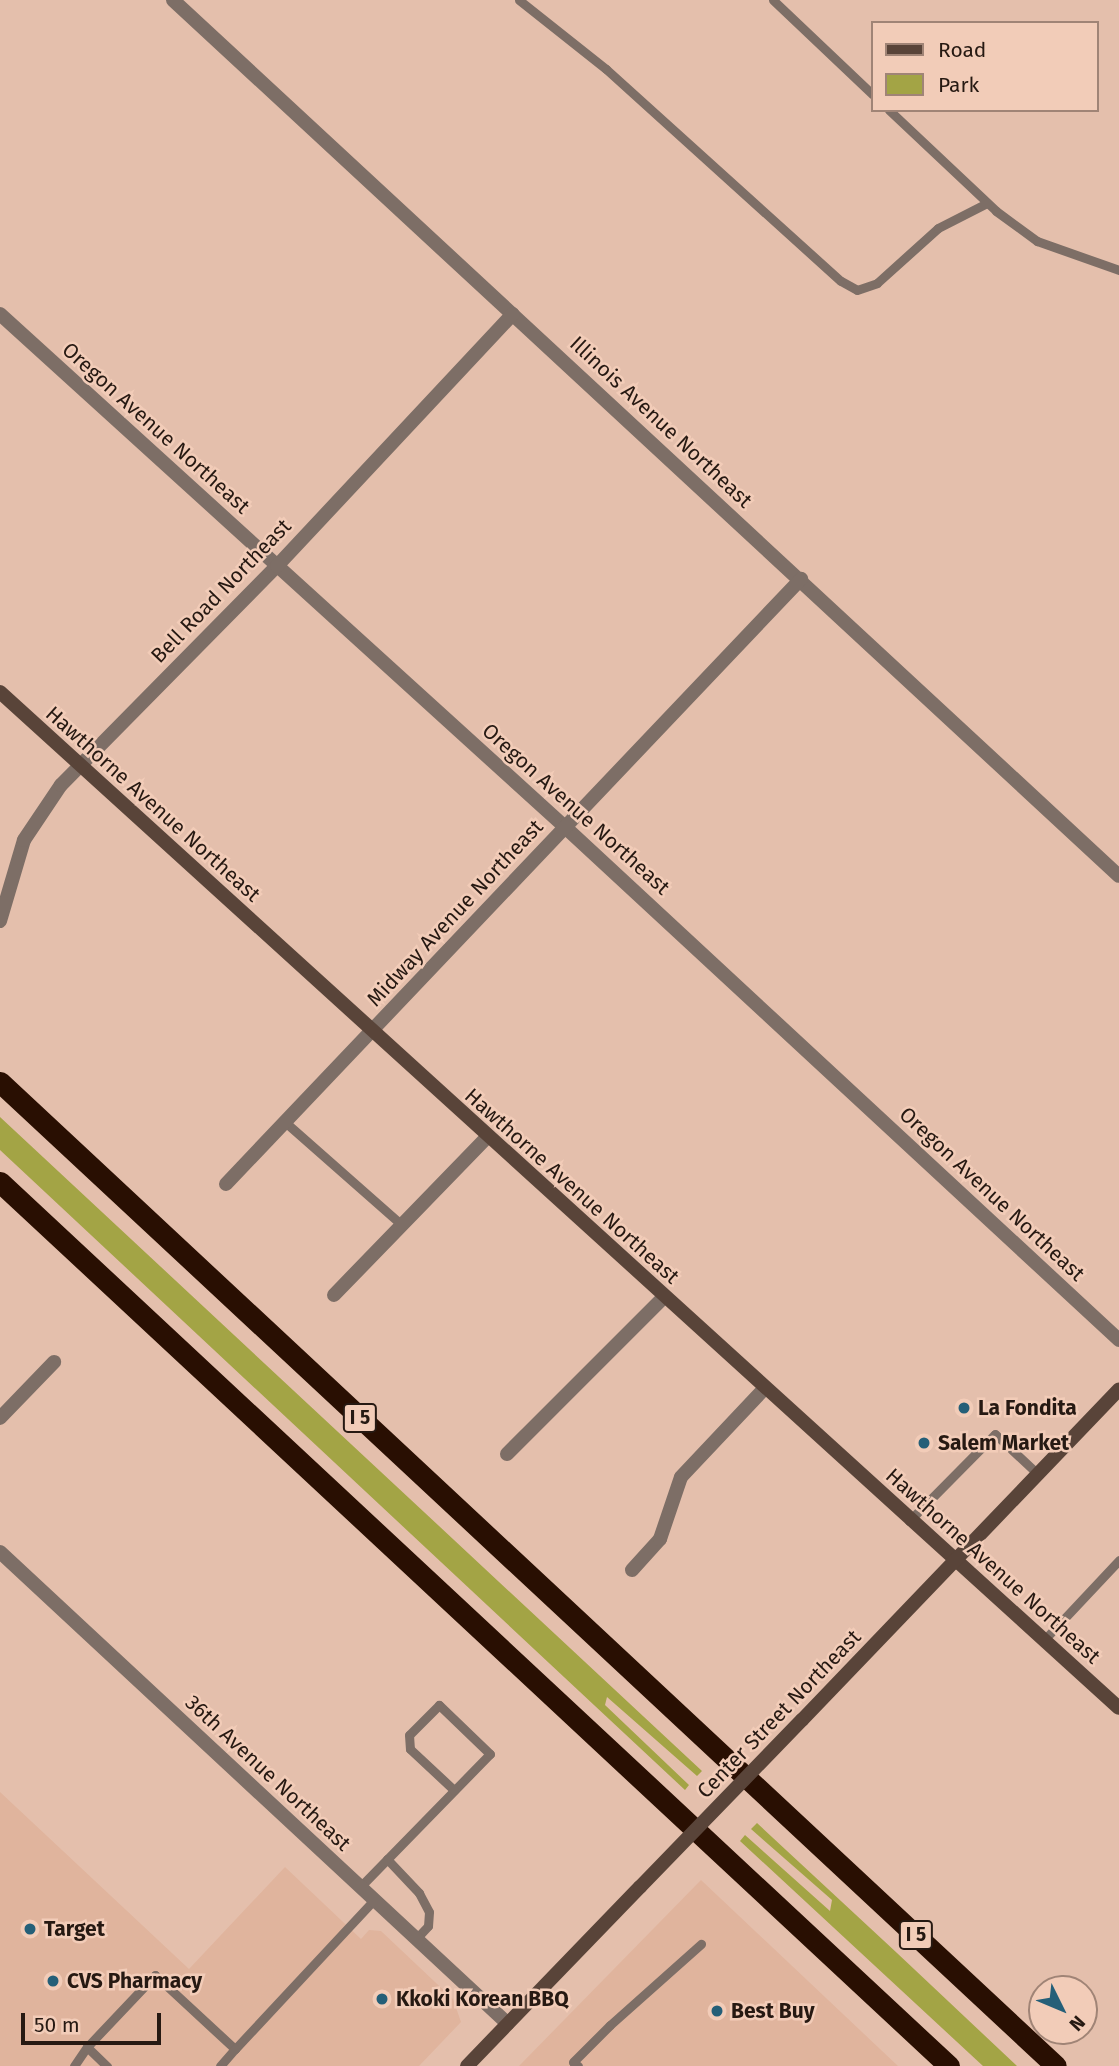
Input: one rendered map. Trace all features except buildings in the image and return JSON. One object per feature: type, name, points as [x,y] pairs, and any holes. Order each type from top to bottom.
[{"type":"highway","name":"I 5","points":[[0,1082],[1056,2066]]},
{"type":"highway","points":[[0,1182],[949,2066]]},
{"type":"main road","name":"Hawthorne Avenue Northeast","points":[[0,692],[909,1521],[1117,1703]]},
{"type":"main road","name":"Center Street Northeast","points":[[467,2066],[956,1562],[1119,1389]]},
{"type":"street","name":"Illinois Avenue Northeast","points":[[173,0],[1119,876]]},
{"type":"street","name":"Oregon Avenue Northeast","points":[[0,314],[565,827],[1119,1340]]},
{"type":"street","name":"Bell Road Northeast","points":[[0,921],[24,840],[79,764],[277,566],[513,314]]},
{"type":"street","name":"Midway Avenue Northeast","points":[[226,1184],[801,579]]},
{"type":"street","points":[[334,1295],[487,1137]]},
{"type":"street","points":[[508,1454],[664,1297]]},
{"type":"street","points":[[0,1418],[54,1362]]},
{"type":"street","points":[[632,1570],[660,1539],[681,1477],[765,1388]]},
{"type":"street","name":"36th Avenue Northeast","points":[[0,1552],[508,2024]]},
{"type":"lane","points":[[519,0],[606,69],[841,281],[856,290],[877,283],[938,228],[987,203]]},
{"type":"lane","points":[[773,0],[870,92]]},
{"type":"lane","points":[[891,112],[987,203],[1046,245],[1119,270]]},
{"type":"lane","points":[[285,1122],[402,1225]]},
{"type":"lane","points":[[909,1521],[995,1434],[1039,1475]]},
{"type":"lane","points":[[1044,1640],[1119,1560]]},
{"type":"lane","points":[[360,1887],[489,1754],[439,1704],[410,1735],[410,1749],[454,1790]]},
{"type":"lane","points":[[387,1859],[419,1893],[429,1912],[428,1926],[416,1939]]},
{"type":"lane","points":[[220,2066],[374,1900]]},
{"type":"lane","points":[[578,2066],[573,2062],[610,2025],[701,1944]]},
{"type":"lane","points":[[74,2066],[87,2046],[155,1975],[235,2049]]},
{"type":"lane","points":[[87,2046],[107,2066]]},
{"type":"shaded area","points":[[0,1792],[189,1969],[285,1867],[361,1939],[369,1930],[381,1931],[453,1999],[461,2022],[419,2066],[0,2066]]},
{"type":"shaded area","points":[[701,1880],[898,2066],[519,2066]]},
{"type":"green space","points":[[0,1117],[702,1771],[697,1776],[607,1697],[605,1705],[689,1785],[685,1790],[0,1150]]},
{"type":"green space","points":[[757,1823],[1017,2066],[983,2066],[740,1841],[745,1835],[830,1911],[832,1900],[751,1829]]},
{"type":"place","name":"La Fondita","points":[[964,1408]]},
{"type":"place","name":"Salem Market","points":[[924,1443]]},
{"type":"place","name":"Target","points":[[30,1929]]},
{"type":"place","name":"CVS Pharmacy","points":[[53,1981]]},
{"type":"place","name":"Kkoki Korean BBQ","points":[[382,1999]]},
{"type":"place","name":"Best Buy","points":[[717,2011]]}]
